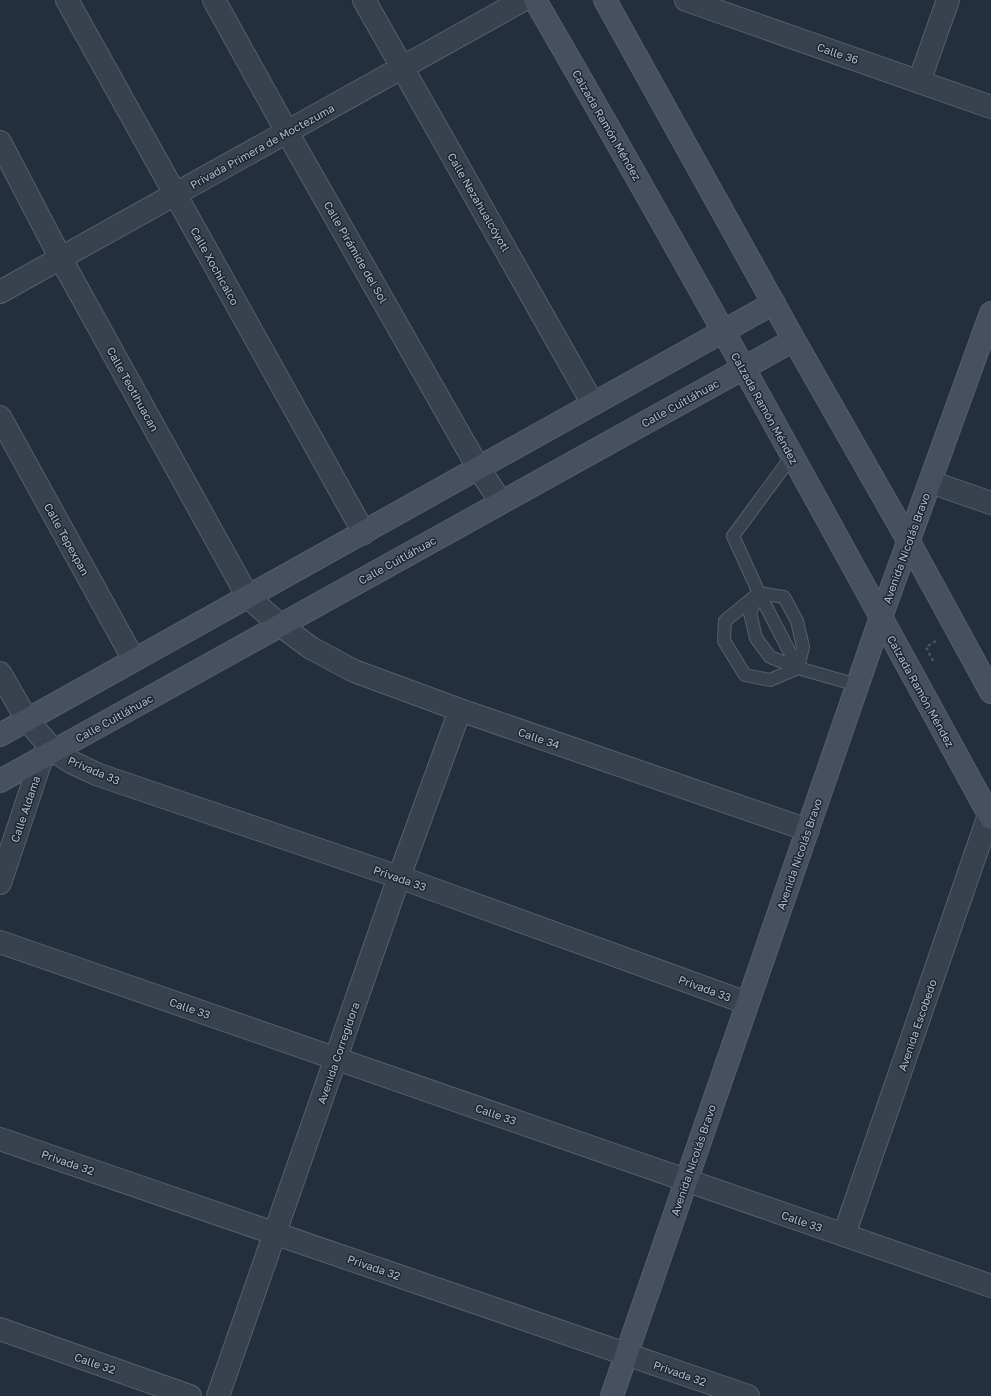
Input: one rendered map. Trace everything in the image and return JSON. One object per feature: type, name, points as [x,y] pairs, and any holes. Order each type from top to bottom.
[{"type":"main road","name":"Calzada Ramón Méndez","points":[[535,0],[724,332],[990,816]]},
{"type":"main road","points":[[605,0],[794,340],[908,540],[991,692]]},
{"type":"main road","points":[[0,735],[774,303]]},
{"type":"main road","name":"Avenida Nicolás Bravo","points":[[612,1396],[908,540],[930,482],[984,354],[991,313]]},
{"type":"main road","name":"Calle Cuitláhuac","points":[[0,781],[794,340]]},
{"type":"street","name":"Calle Xochicalco","points":[[67,0],[364,533]]},
{"type":"street","name":"Calle Pirámide del Sol","points":[[214,0],[287,132],[479,468],[502,502]]},
{"type":"street","name":"Calle Nezahualcóyotl","points":[[364,0],[593,404]]},
{"type":"street","name":"Privada Primera de Moctezuma","points":[[0,292],[524,0]]},
{"type":"street","name":"Calle 36","points":[[686,0],[991,107]]},
{"type":"street","points":[[919,82],[948,0]]},
{"type":"street","name":"Calle Teotihuacan","points":[[0,142],[60,259],[248,597],[280,625]]},
{"type":"street","name":"Calle Tepexpan","points":[[0,418],[134,660]]},
{"type":"street","points":[[930,482],[991,503]]},
{"type":"street","name":"Calle 34","points":[[280,625],[311,648],[354,671],[460,710],[808,830]]},
{"type":"street","name":"Privada 33","points":[[0,673],[48,754],[72,762],[100,775],[399,877],[748,1003]]},
{"type":"street","name":"Avenida Corregidora","points":[[218,1396],[399,877],[460,710]]},
{"type":"street","name":"Calle Aldama","points":[[0,883],[48,754]]},
{"type":"street","name":"Avenida Escobedo","points":[[844,1235],[990,816]]},
{"type":"street","name":"Calle 33","points":[[0,942],[991,1286]]},
{"type":"street","name":"Privada 32","points":[[0,1138],[748,1396]]},
{"type":"street","name":"Calle 32","points":[[0,1330],[190,1396]]},
{"type":"lane","points":[[792,456],[733,536],[759,593],[798,668]]},
{"type":"lane","points":[[759,593],[750,614],[756,638],[770,657],[798,668],[857,685]]},
{"type":"lane","points":[[759,593],[784,597],[797,621],[803,647],[798,668],[770,680],[745,675],[724,641],[725,621],[759,593]]},
{"type":"path","points":[[935,665],[926,647],[956,628]]}]
